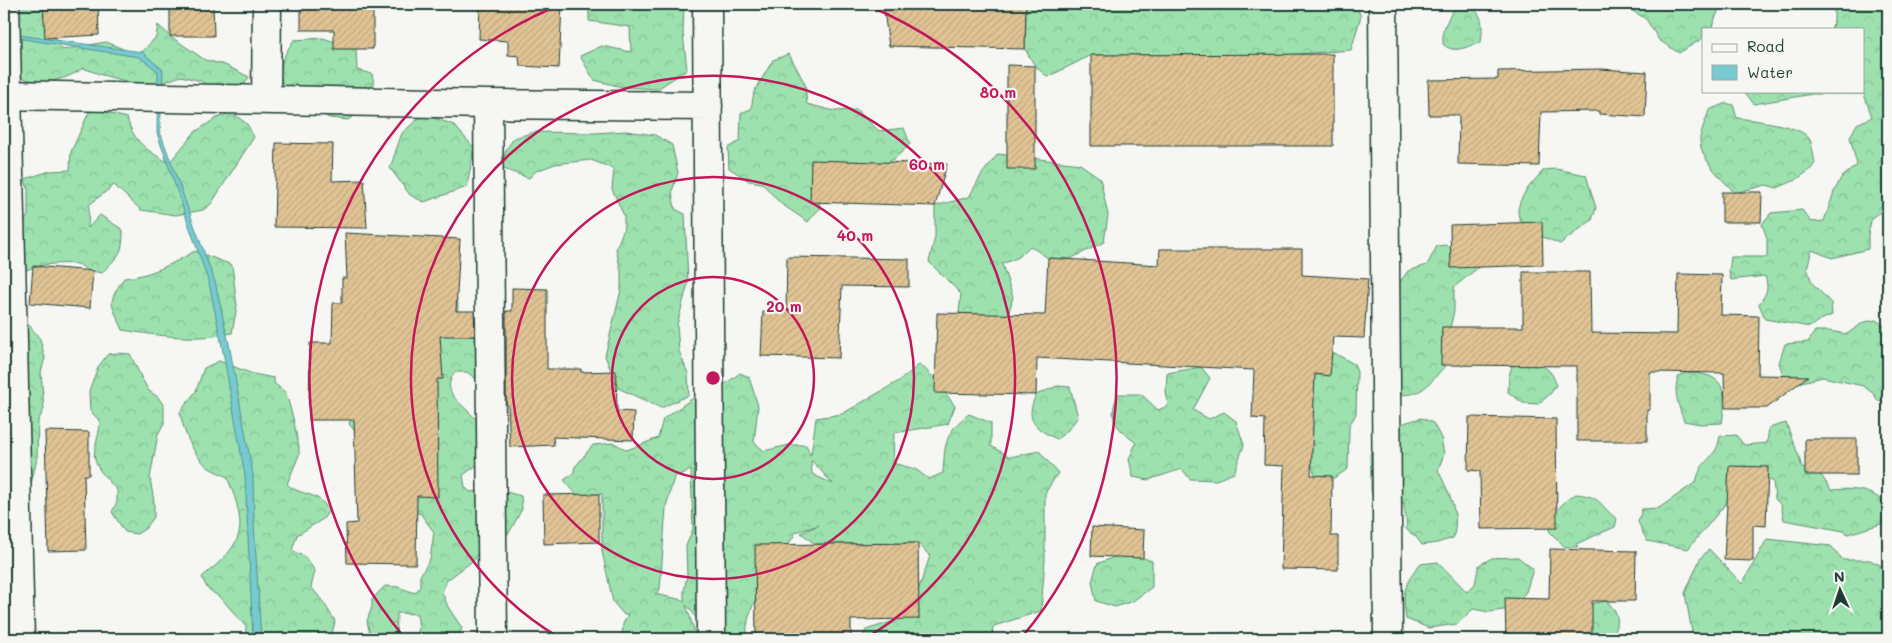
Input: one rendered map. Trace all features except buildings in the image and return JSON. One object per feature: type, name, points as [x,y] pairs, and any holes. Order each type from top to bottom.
[{"type":"street","points":[[5,4],[5,96],[20,639]]},
{"type":"street","points":[[266,100],[267,4]]},
{"type":"street","points":[[707,4],[711,639]]},
{"type":"street","points":[[1383,4],[1388,639]]},
{"type":"street","points":[[5,96],[708,106]]},
{"type":"street","points":[[488,104],[493,639]]},
{"type":"green space","points":[[4,4],[54,4],[56,38],[62,50],[106,42],[128,51],[142,52],[156,37],[158,25],[170,36],[205,60],[225,65],[249,77],[242,88],[224,99],[201,81],[181,76],[149,87],[83,68],[67,77],[50,81],[33,81],[16,75]]},
{"type":"green space","points":[[589,4],[684,4],[683,33],[687,70],[657,89],[622,87],[594,80],[580,56],[602,46],[631,52],[630,27],[589,21]]},
{"type":"green space","points":[[1022,4],[1355,4],[1361,16],[1351,50],[1286,55],[1091,55],[1048,77],[1035,66],[1025,49],[1026,15]]},
{"type":"green space","points":[[1466,4],[1476,11],[1481,20],[1481,42],[1461,49],[1452,49],[1443,44],[1443,31],[1455,8]]},
{"type":"green space","points":[[1621,4],[1721,4],[1711,28],[1702,28],[1702,39],[1679,53],[1659,40],[1646,19]]},
{"type":"green space","points":[[1834,4],[1888,4],[1888,209],[1872,217],[1868,234],[1868,249],[1832,258],[1812,250],[1807,268],[1812,283],[1831,303],[1832,315],[1810,327],[1765,319],[1759,304],[1766,291],[1765,276],[1731,280],[1729,272],[1731,257],[1767,257],[1767,238],[1762,224],[1771,213],[1802,210],[1811,222],[1824,221],[1841,178],[1857,165],[1850,137],[1857,124],[1872,117],[1864,94],[1813,94],[1754,104],[1745,92],[1864,92],[1864,28],[1831,28],[1834,20]]},
{"type":"green space","points":[[323,38],[356,49],[357,70],[372,74],[375,92],[372,102],[348,120],[329,118],[283,88],[282,62],[294,40]]},
{"type":"green space","points":[[789,54],[805,84],[807,104],[834,111],[857,110],[879,131],[904,128],[910,144],[891,161],[870,172],[822,186],[819,209],[808,222],[780,203],[762,183],[749,181],[729,168],[728,148],[740,141],[741,113],[751,109],[754,92],[773,60]]},
{"type":"green space","points":[[1726,103],[1733,105],[1737,118],[1777,124],[1806,135],[1811,143],[1815,163],[1811,169],[1796,180],[1777,188],[1766,185],[1735,193],[1708,162],[1701,148],[1700,141],[1709,110]]},
{"type":"green space","points":[[100,111],[127,118],[138,140],[169,163],[195,132],[215,119],[231,112],[247,124],[254,137],[211,204],[203,210],[176,215],[141,210],[114,185],[89,205],[88,228],[100,215],[123,230],[121,250],[102,273],[86,270],[79,264],[62,264],[30,268],[16,276],[17,231],[28,216],[28,190],[25,179],[50,171],[70,170],[71,152],[89,112]]},
{"type":"green space","points":[[424,114],[454,125],[474,148],[467,187],[424,202],[410,195],[390,168],[402,133]]},
{"type":"green space","points":[[626,131],[655,135],[672,145],[678,173],[672,191],[675,209],[685,214],[688,283],[677,325],[679,351],[688,374],[689,395],[661,408],[618,388],[605,356],[621,290],[621,271],[616,249],[624,228],[624,216],[612,189],[614,169],[591,160],[555,164],[536,171],[529,178],[506,170],[501,166],[507,148],[514,138],[535,132],[595,133]]},
{"type":"green space","points":[[998,154],[1080,164],[1100,178],[1108,215],[1104,242],[1070,259],[1048,258],[1030,246],[1019,257],[1002,264],[1013,297],[1005,327],[977,329],[959,313],[961,294],[929,262],[935,237],[935,206],[969,197],[982,174]]},
{"type":"green space","points":[[1556,169],[1586,175],[1596,208],[1592,220],[1560,244],[1537,235],[1524,226],[1519,218],[1518,210],[1525,193],[1537,177],[1544,170]]},
{"type":"green space","points":[[1446,245],[1474,256],[1479,267],[1454,287],[1454,311],[1446,345],[1446,365],[1425,388],[1412,394],[1395,394],[1386,353],[1371,328],[1393,291],[1408,271],[1427,265],[1437,246]]},
{"type":"green space","points":[[195,251],[232,265],[237,306],[232,333],[191,337],[164,336],[123,330],[112,304],[124,278],[152,272]]},
{"type":"green space","points":[[450,276],[458,304],[457,323],[465,336],[484,337],[512,345],[508,369],[502,383],[484,385],[467,372],[455,372],[450,380],[452,393],[480,427],[487,458],[463,475],[465,487],[470,492],[495,489],[521,496],[522,509],[509,533],[479,551],[474,560],[447,580],[442,592],[448,607],[462,628],[457,639],[416,639],[419,628],[417,614],[397,613],[396,639],[371,639],[367,621],[372,607],[372,599],[385,586],[398,587],[415,593],[420,587],[420,576],[430,559],[434,532],[420,513],[411,513],[349,424],[353,414]]},
{"type":"green space","points":[[15,319],[30,326],[40,339],[45,358],[41,372],[44,409],[38,421],[37,459],[29,493]]},
{"type":"green space","points":[[1876,320],[1887,328],[1888,331],[1888,400],[1878,401],[1874,394],[1863,386],[1823,377],[1797,383],[1783,375],[1779,363],[1785,344],[1808,342],[1815,331],[1847,334],[1864,322]]},
{"type":"green space","points":[[1325,352],[1336,354],[1354,364],[1357,372],[1356,414],[1349,426],[1348,469],[1334,478],[1317,483],[1308,450],[1297,365]]},
{"type":"green space","points":[[108,354],[130,354],[149,391],[158,397],[164,406],[164,423],[158,434],[150,478],[154,502],[154,517],[146,528],[137,534],[125,532],[112,512],[117,502],[117,490],[101,471],[94,455],[100,421],[90,411],[89,391],[98,367]]},
{"type":"green space","points":[[1527,360],[1546,368],[1555,379],[1556,385],[1551,393],[1539,404],[1523,403],[1508,392],[1512,366]]},
{"type":"green space","points":[[219,361],[253,374],[274,378],[274,383],[286,393],[299,447],[299,455],[287,484],[320,500],[329,511],[323,519],[297,535],[292,550],[305,557],[315,571],[311,587],[335,621],[331,638],[245,639],[246,627],[222,599],[207,588],[202,577],[224,558],[237,540],[240,519],[227,477],[209,468],[193,450],[186,435],[180,412],[196,391],[204,368]]},
{"type":"green space","points":[[920,364],[936,380],[955,406],[948,424],[894,433],[893,463],[915,469],[929,479],[943,473],[944,454],[950,433],[969,414],[991,423],[991,446],[1010,457],[1039,451],[1058,473],[1045,493],[1045,559],[1041,611],[994,626],[990,639],[861,639],[866,630],[897,620],[919,588],[930,556],[918,543],[815,544],[801,533],[819,525],[796,532],[756,598],[750,612],[747,639],[704,639],[695,617],[686,605],[697,639],[622,639],[623,624],[628,614],[624,615],[613,602],[602,551],[602,494],[577,495],[564,480],[573,474],[575,467],[593,445],[614,443],[627,450],[658,438],[663,419],[696,396],[720,388],[740,373],[749,377],[758,406],[754,442],[764,451],[789,445],[806,445],[811,455],[816,418],[842,414],[899,381]],"holes":[[[812,461],[833,484],[812,474]],[[691,470],[693,529],[686,546],[687,576],[684,602],[683,600],[655,594],[660,589],[666,507],[674,477]]]},
{"type":"green space","points":[[1201,367],[1210,378],[1193,410],[1209,419],[1224,412],[1236,421],[1244,445],[1234,473],[1216,480],[1190,479],[1182,469],[1148,480],[1133,477],[1129,459],[1136,443],[1115,422],[1113,410],[1118,394],[1141,394],[1158,410],[1168,406],[1166,391],[1167,373]]},
{"type":"green space","points":[[1685,373],[1698,373],[1708,376],[1715,379],[1720,385],[1724,401],[1722,423],[1700,424],[1684,421],[1677,399],[1676,387],[1679,376]]},
{"type":"green space","points":[[1057,386],[1070,387],[1078,417],[1068,430],[1057,439],[1034,423],[1031,411],[1036,395]]},
{"type":"green space","points":[[1422,418],[1433,423],[1441,438],[1444,454],[1438,470],[1452,503],[1455,529],[1453,538],[1422,545],[1406,529],[1404,502],[1398,511],[1382,505],[1372,496],[1370,458],[1374,444],[1385,433],[1392,428]]},
{"type":"green space","points":[[1786,423],[1802,468],[1821,475],[1831,490],[1848,489],[1862,491],[1875,496],[1888,505],[1888,522],[1848,534],[1844,531],[1784,520],[1781,505],[1775,499],[1773,481],[1729,469],[1728,501],[1688,549],[1647,541],[1638,522],[1642,509],[1659,508],[1696,482],[1702,468],[1716,449],[1720,436],[1736,435],[1744,445],[1767,443],[1769,428]]},
{"type":"green space","points":[[1576,494],[1592,497],[1600,502],[1617,519],[1615,527],[1576,544],[1578,547],[1565,547],[1549,531],[1550,525],[1562,505]]},
{"type":"green space","points":[[1767,539],[1831,546],[1843,560],[1870,560],[1888,569],[1888,639],[1662,639],[1693,638],[1685,593],[1700,559],[1709,549],[1742,584]]},
{"type":"green space","points":[[1126,552],[1152,561],[1152,587],[1133,601],[1115,607],[1096,601],[1092,582],[1097,564]]},
{"type":"green space","points":[[1518,557],[1533,569],[1526,592],[1511,609],[1489,612],[1473,609],[1457,624],[1429,628],[1406,619],[1404,595],[1410,578],[1420,564],[1438,562],[1467,592],[1475,584],[1479,565],[1492,558]]},
{"type":"green space","points":[[1607,601],[1617,619],[1612,639],[1582,639],[1588,604]]},
{"type":"water","points":[[4,33],[142,52],[163,70],[160,132],[215,282],[229,344],[253,475],[261,639],[253,639],[245,476],[222,346],[209,283],[157,133],[158,71],[139,57],[4,36]]}]
